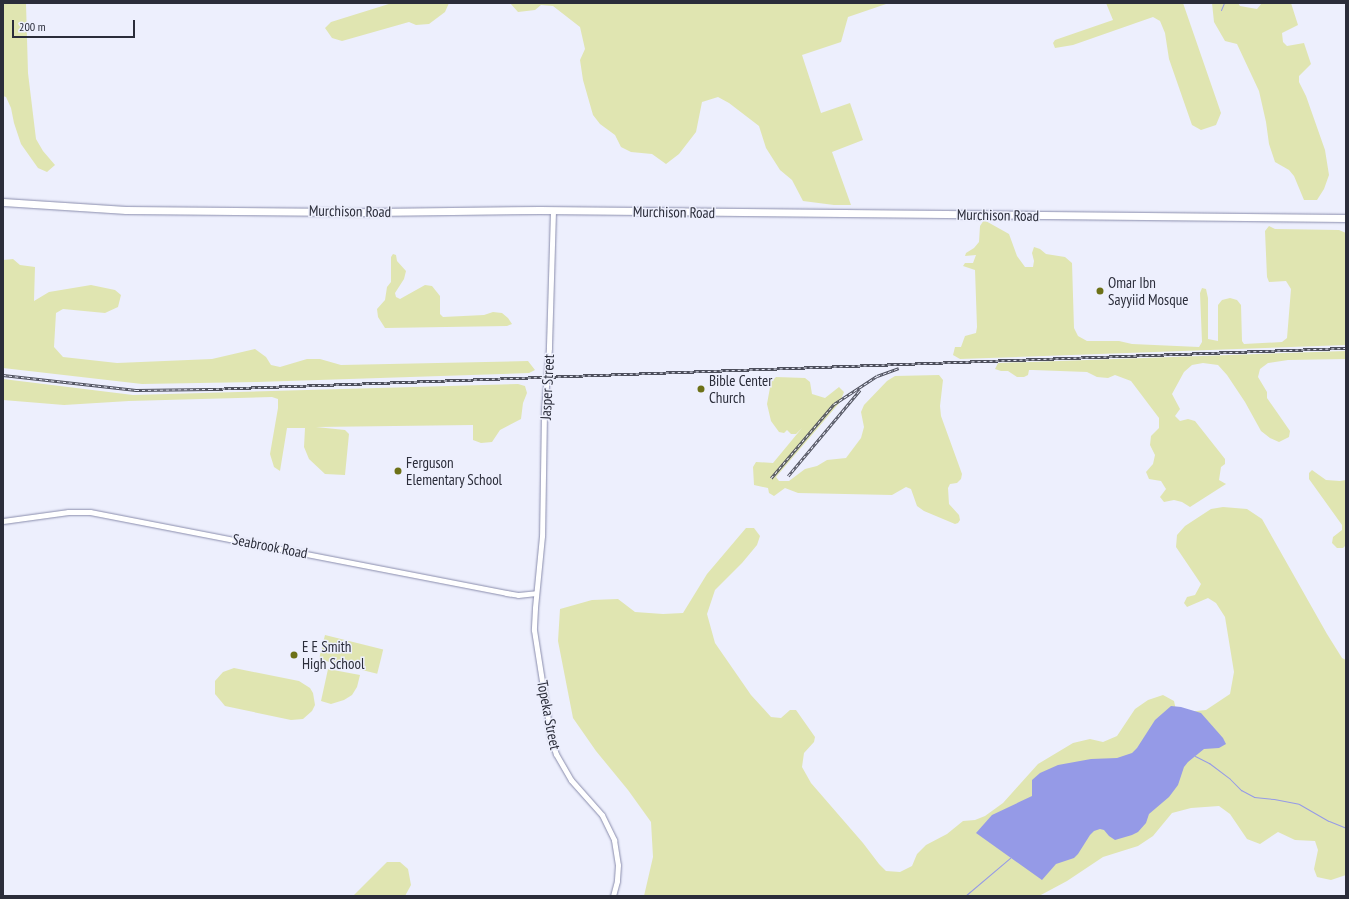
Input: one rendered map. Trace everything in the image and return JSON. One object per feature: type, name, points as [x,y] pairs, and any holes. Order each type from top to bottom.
[{"type":"main road","name":"Murchison Road","points":[[3,202],[126,210],[373,212],[552,210],[1346,218]]},
{"type":"street","name":"Jasper Street","points":[[540,563],[542,536],[544,412],[549,341],[552,210]]},
{"type":"street","name":"Seabrook Road","points":[[3,521],[68,512],[90,512],[512,594],[536,593]]},
{"type":"street","name":"Topeka Street","points":[[540,563],[536,593],[534,630],[550,738],[566,774],[598,810],[611,832],[616,848],[618,864],[617,881],[612,896]]},
{"type":"green space","points":[[3,3],[26,3],[28,73],[36,139],[43,151],[55,165],[47,172],[38,168],[21,144],[11,108],[6,97],[3,96]]},
{"type":"green space","points":[[392,3],[449,3],[445,12],[429,24],[416,25],[409,22],[342,41],[332,38],[325,28],[331,22]]},
{"type":"green space","points":[[510,3],[889,3],[848,17],[841,42],[802,55],[821,113],[850,103],[863,140],[832,152],[851,205],[834,205],[803,201],[792,180],[780,170],[766,148],[759,126],[729,103],[718,97],[702,102],[696,132],[679,154],[666,164],[652,154],[631,152],[621,147],[615,135],[600,124],[593,115],[583,80],[580,60],[585,49],[580,27],[553,6],[541,5],[535,10],[518,12]]},
{"type":"green space","points":[[1106,3],[1183,3],[1221,113],[1216,125],[1201,130],[1192,125],[1169,59],[1165,33],[1160,21],[1153,17],[1073,45],[1055,48],[1053,43],[1055,40],[1113,20]]},
{"type":"green space","points":[[1212,3],[1238,3],[1240,6],[1257,9],[1262,3],[1291,3],[1298,25],[1282,33],[1283,42],[1287,46],[1304,43],[1311,64],[1299,76],[1299,82],[1306,96],[1325,150],[1329,175],[1324,189],[1317,200],[1304,200],[1294,176],[1289,170],[1275,162],[1269,144],[1259,91],[1237,44],[1225,41],[1214,22]]},
{"type":"green space","points":[[984,220],[1009,234],[1017,256],[1025,267],[1033,267],[1034,261],[1032,253],[1034,247],[1040,249],[1046,254],[1065,257],[1072,263],[1074,328],[1078,336],[1087,341],[1119,341],[1132,344],[1199,347],[1202,342],[1200,293],[1202,288],[1206,289],[1208,298],[1208,339],[1218,341],[1218,305],[1222,300],[1230,298],[1237,300],[1241,305],[1242,341],[1244,344],[1282,342],[1287,338],[1291,289],[1286,281],[1269,282],[1267,277],[1265,231],[1269,226],[1275,229],[1339,230],[1346,233],[1346,345],[960,359],[953,355],[955,347],[961,347],[965,336],[976,333],[977,327],[975,270],[963,266],[965,263],[973,263],[976,255],[965,256],[966,253],[974,248],[979,242],[980,226]]},
{"type":"green space","points":[[393,254],[396,255],[397,261],[406,271],[404,279],[395,293],[396,297],[400,299],[425,285],[432,286],[440,296],[440,314],[443,317],[484,315],[493,312],[502,313],[512,324],[507,326],[385,328],[378,317],[377,309],[385,300],[387,287],[391,282],[391,257]]},
{"type":"green space","points":[[13,259],[20,265],[35,267],[34,301],[49,292],[91,285],[115,290],[121,295],[118,307],[105,313],[63,309],[56,313],[54,347],[63,357],[117,363],[212,359],[255,349],[266,357],[271,365],[280,367],[307,359],[320,359],[341,365],[528,361],[535,370],[529,373],[257,382],[142,384],[3,368],[3,260]]},
{"type":"green space","points":[[1346,351],[1346,359],[1288,360],[1268,363],[1260,369],[1258,377],[1267,392],[1267,398],[1290,431],[1289,437],[1279,442],[1270,438],[1261,431],[1245,402],[1227,375],[1218,365],[1203,363],[1192,365],[1184,372],[1172,394],[1180,409],[1175,416],[1180,421],[1188,419],[1195,421],[1225,459],[1225,464],[1221,467],[1219,480],[1226,484],[1190,507],[1182,502],[1174,500],[1164,502],[1160,497],[1166,489],[1161,481],[1149,479],[1146,472],[1153,464],[1155,455],[1150,445],[1151,436],[1159,428],[1159,418],[1131,381],[1115,375],[1108,378],[1097,377],[1087,372],[1033,370],[1029,370],[1028,375],[1024,377],[1017,377],[1008,371],[995,369],[998,363]]},
{"type":"green space","points":[[939,375],[943,380],[940,406],[941,416],[962,474],[961,479],[957,483],[950,484],[948,488],[949,504],[959,515],[960,520],[958,523],[955,524],[924,511],[917,506],[911,489],[906,487],[892,495],[798,493],[785,488],[774,496],[769,493],[768,488],[754,485],[753,467],[756,462],[773,463],[802,428],[796,434],[791,434],[787,430],[784,433],[779,432],[771,421],[767,404],[771,382],[776,377],[805,378],[810,382],[812,394],[825,398],[839,387],[844,392],[840,402],[776,477],[779,481],[789,481],[805,469],[817,466],[827,460],[846,458],[861,438],[864,427],[861,412],[864,405],[887,381],[895,376]]},
{"type":"green space","points":[[3,379],[133,395],[518,384],[525,386],[527,393],[523,403],[521,419],[500,430],[492,442],[481,443],[473,440],[473,425],[316,427],[345,430],[349,434],[345,475],[325,474],[309,459],[304,447],[305,428],[287,428],[280,471],[274,467],[270,454],[278,408],[278,399],[272,397],[129,401],[64,405],[3,400]]},
{"type":"green space","points":[[1312,470],[1326,480],[1346,480],[1346,545],[1343,548],[1337,548],[1332,543],[1333,537],[1342,530],[1342,525],[1309,479],[1309,473]]},
{"type":"green space","points":[[1223,507],[1247,509],[1262,519],[1327,634],[1342,658],[1346,660],[1346,875],[1331,880],[1317,877],[1314,869],[1318,850],[1315,841],[1295,840],[1278,832],[1260,844],[1247,839],[1230,814],[1219,806],[1191,808],[1172,813],[1153,836],[1138,846],[1103,857],[1067,881],[1039,896],[644,896],[653,857],[651,822],[628,790],[596,751],[573,718],[558,641],[560,609],[592,600],[618,599],[635,612],[663,614],[683,613],[707,574],[746,528],[754,528],[760,536],[757,545],[742,563],[715,590],[707,614],[715,643],[751,695],[771,717],[781,718],[790,710],[796,710],[815,737],[814,742],[804,753],[802,767],[811,783],[886,871],[900,872],[912,866],[917,854],[926,845],[947,834],[963,821],[975,820],[985,816],[1003,803],[1038,764],[1073,743],[1090,739],[1103,742],[1117,736],[1135,709],[1148,700],[1163,695],[1174,701],[1176,710],[1187,712],[1206,710],[1230,694],[1234,672],[1225,617],[1216,603],[1208,598],[1187,607],[1184,603],[1187,597],[1195,595],[1201,584],[1176,547],[1177,535],[1185,526],[1211,509]]},
{"type":"green space","points":[[325,635],[383,650],[377,674],[319,659]]},
{"type":"green space","points":[[234,668],[299,681],[310,688],[313,693],[315,705],[312,711],[303,719],[291,720],[225,706],[215,694],[215,681],[223,672]]},
{"type":"green space","points":[[328,669],[360,675],[357,687],[352,695],[344,700],[331,704],[321,701]]},
{"type":"green space","points":[[387,862],[400,862],[408,869],[411,885],[405,896],[353,896]]},
{"type":"water","points":[[1171,706],[1181,707],[1201,713],[1223,738],[1226,744],[1219,748],[1204,749],[1188,762],[1184,767],[1178,785],[1169,797],[1149,814],[1146,823],[1138,832],[1115,840],[1104,830],[1100,829],[1094,831],[1074,858],[1056,864],[1042,880],[976,833],[992,815],[1032,796],[1032,780],[1040,773],[1058,765],[1091,759],[1117,758],[1132,753],[1137,748],[1155,720]]},
{"type":"waterway","points":[[1221,10],[1224,3]]},
{"type":"waterway","points":[[1195,756],[1209,763],[1230,779],[1241,790],[1254,797],[1299,804],[1329,821],[1346,828]]},
{"type":"waterway","points":[[965,896],[1010,858]]},
{"type":"railway","points":[[3,375],[136,390],[210,389],[1346,348]]},
{"type":"railway","points":[[771,478],[834,404],[877,376],[899,368]]},
{"type":"railway","points":[[788,476],[860,390]]},
{"type":"place","name":"Omar Ibn Sayyiid Mosque","points":[[1100,291]]},
{"type":"place","name":"Bible Center Church","points":[[701,389]]},
{"type":"place","name":"Ferguson Elementary School","points":[[398,471]]},
{"type":"place","name":"E E Smith High School","points":[[294,655]]}]
